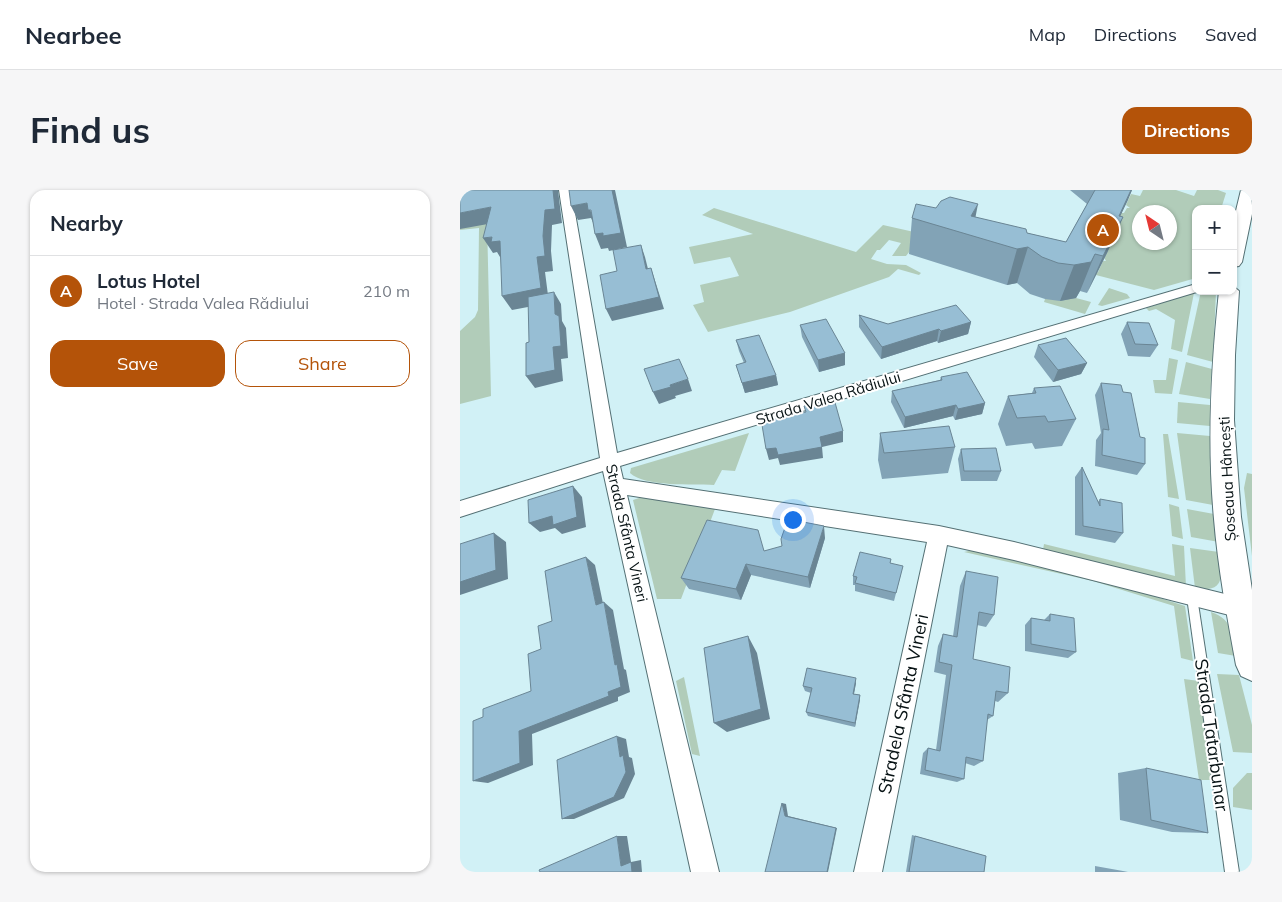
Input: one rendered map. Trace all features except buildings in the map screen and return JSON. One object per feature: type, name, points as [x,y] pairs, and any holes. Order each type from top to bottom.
[{"type":"street","name":"Strada Sfânta Vineri","points":[[565,190],[610,462],[705,872]]},
{"type":"street","points":[[1236,250],[1249,190]]},
{"type":"street","name":"Strada Valea Rădiului","points":[[460,509],[610,462],[1192,289]]},
{"type":"street","name":"Șoseaua Hâncești","points":[[1229,295],[1226,322],[1224,464],[1231,550],[1252,664]]},
{"type":"street","points":[[616,486],[938,535],[1043,558],[1192,598],[1241,608]]},
{"type":"street","name":"Stradela Sfânta Vineri","points":[[868,872],[938,535]]},
{"type":"lane","name":"Strada Tatarbunar","points":[[1192,598],[1232,872]]},
{"type":"green space","points":[[1143,190],[1176,190],[1194,196],[1197,190],[1218,190],[1226,193],[1222,205],[1192,205],[1192,279],[1154,290],[1092,274],[1098,272],[1103,261],[1106,261],[1103,256],[1119,213],[1124,213],[1127,208],[1130,208],[1126,205],[1131,194],[1140,196]]},
{"type":"green space","points":[[714,208],[856,252],[883,225],[923,234],[906,256],[892,256],[901,243],[889,240],[880,250],[877,250],[871,259],[887,264],[906,265],[921,273],[919,275],[898,269],[889,277],[790,312],[708,332],[693,305],[704,302],[700,285],[739,276],[730,257],[694,264],[689,247],[753,234],[702,215]]},
{"type":"green space","points":[[487,220],[491,396],[460,404],[460,331],[475,317],[478,310],[479,228],[460,230],[460,225]]},
{"type":"green space","points":[[1109,288],[1127,294],[1130,298],[1102,306],[1098,305]]},
{"type":"green space","points":[[1192,294],[1194,295],[1182,352],[1171,349],[1175,320],[1156,309],[1149,311],[1146,308]]},
{"type":"green space","points":[[1200,295],[1216,295],[1213,362],[1187,355]]},
{"type":"green space","points":[[1076,298],[1091,302],[1085,314],[1044,302],[1045,299]]},
{"type":"green space","points":[[1169,358],[1178,360],[1172,394],[1155,393],[1153,380],[1166,380]]},
{"type":"green space","points":[[1186,362],[1212,369],[1210,399],[1179,394]]},
{"type":"green space","points":[[1178,402],[1210,405],[1210,426],[1177,423]]},
{"type":"green space","points":[[749,433],[735,471],[722,470],[714,485],[658,483],[646,481],[630,473],[631,468]]},
{"type":"green space","points":[[1177,433],[1210,436],[1216,494],[1213,505],[1186,500]]},
{"type":"green space","points":[[1163,434],[1168,434],[1179,499],[1168,497]]},
{"type":"green space","points":[[1247,473],[1252,474],[1252,556],[1244,488]]},
{"type":"green space","points":[[642,497],[715,509],[681,599],[657,599],[633,500]]},
{"type":"green space","points":[[1169,504],[1179,507],[1183,539],[1172,536]]},
{"type":"green space","points":[[1187,509],[1214,514],[1219,542],[1191,537]]},
{"type":"green space","points":[[1044,544],[1175,576],[1172,544],[1184,546],[1186,587],[1043,550]]},
{"type":"green space","points":[[1190,548],[1219,552],[1221,575],[1217,585],[1205,589],[1195,588]]},
{"type":"green space","points":[[973,550],[1097,578],[1185,606],[1193,661],[1181,658],[1174,606],[1093,581],[964,552]]},
{"type":"green space","points":[[1211,612],[1224,619],[1231,629],[1236,656],[1218,653]]},
{"type":"green space","points":[[1217,674],[1239,675],[1252,725],[1252,753],[1233,752]]},
{"type":"green space","points":[[684,677],[700,756],[692,754],[676,681]]},
{"type":"green space","points":[[1184,679],[1199,681],[1212,780],[1199,780]]},
{"type":"green space","points":[[1247,773],[1252,773],[1252,810],[1233,807],[1233,788]]},
{"type":"place","name":"Lotus Hotel","points":[[1103,230]]}]
